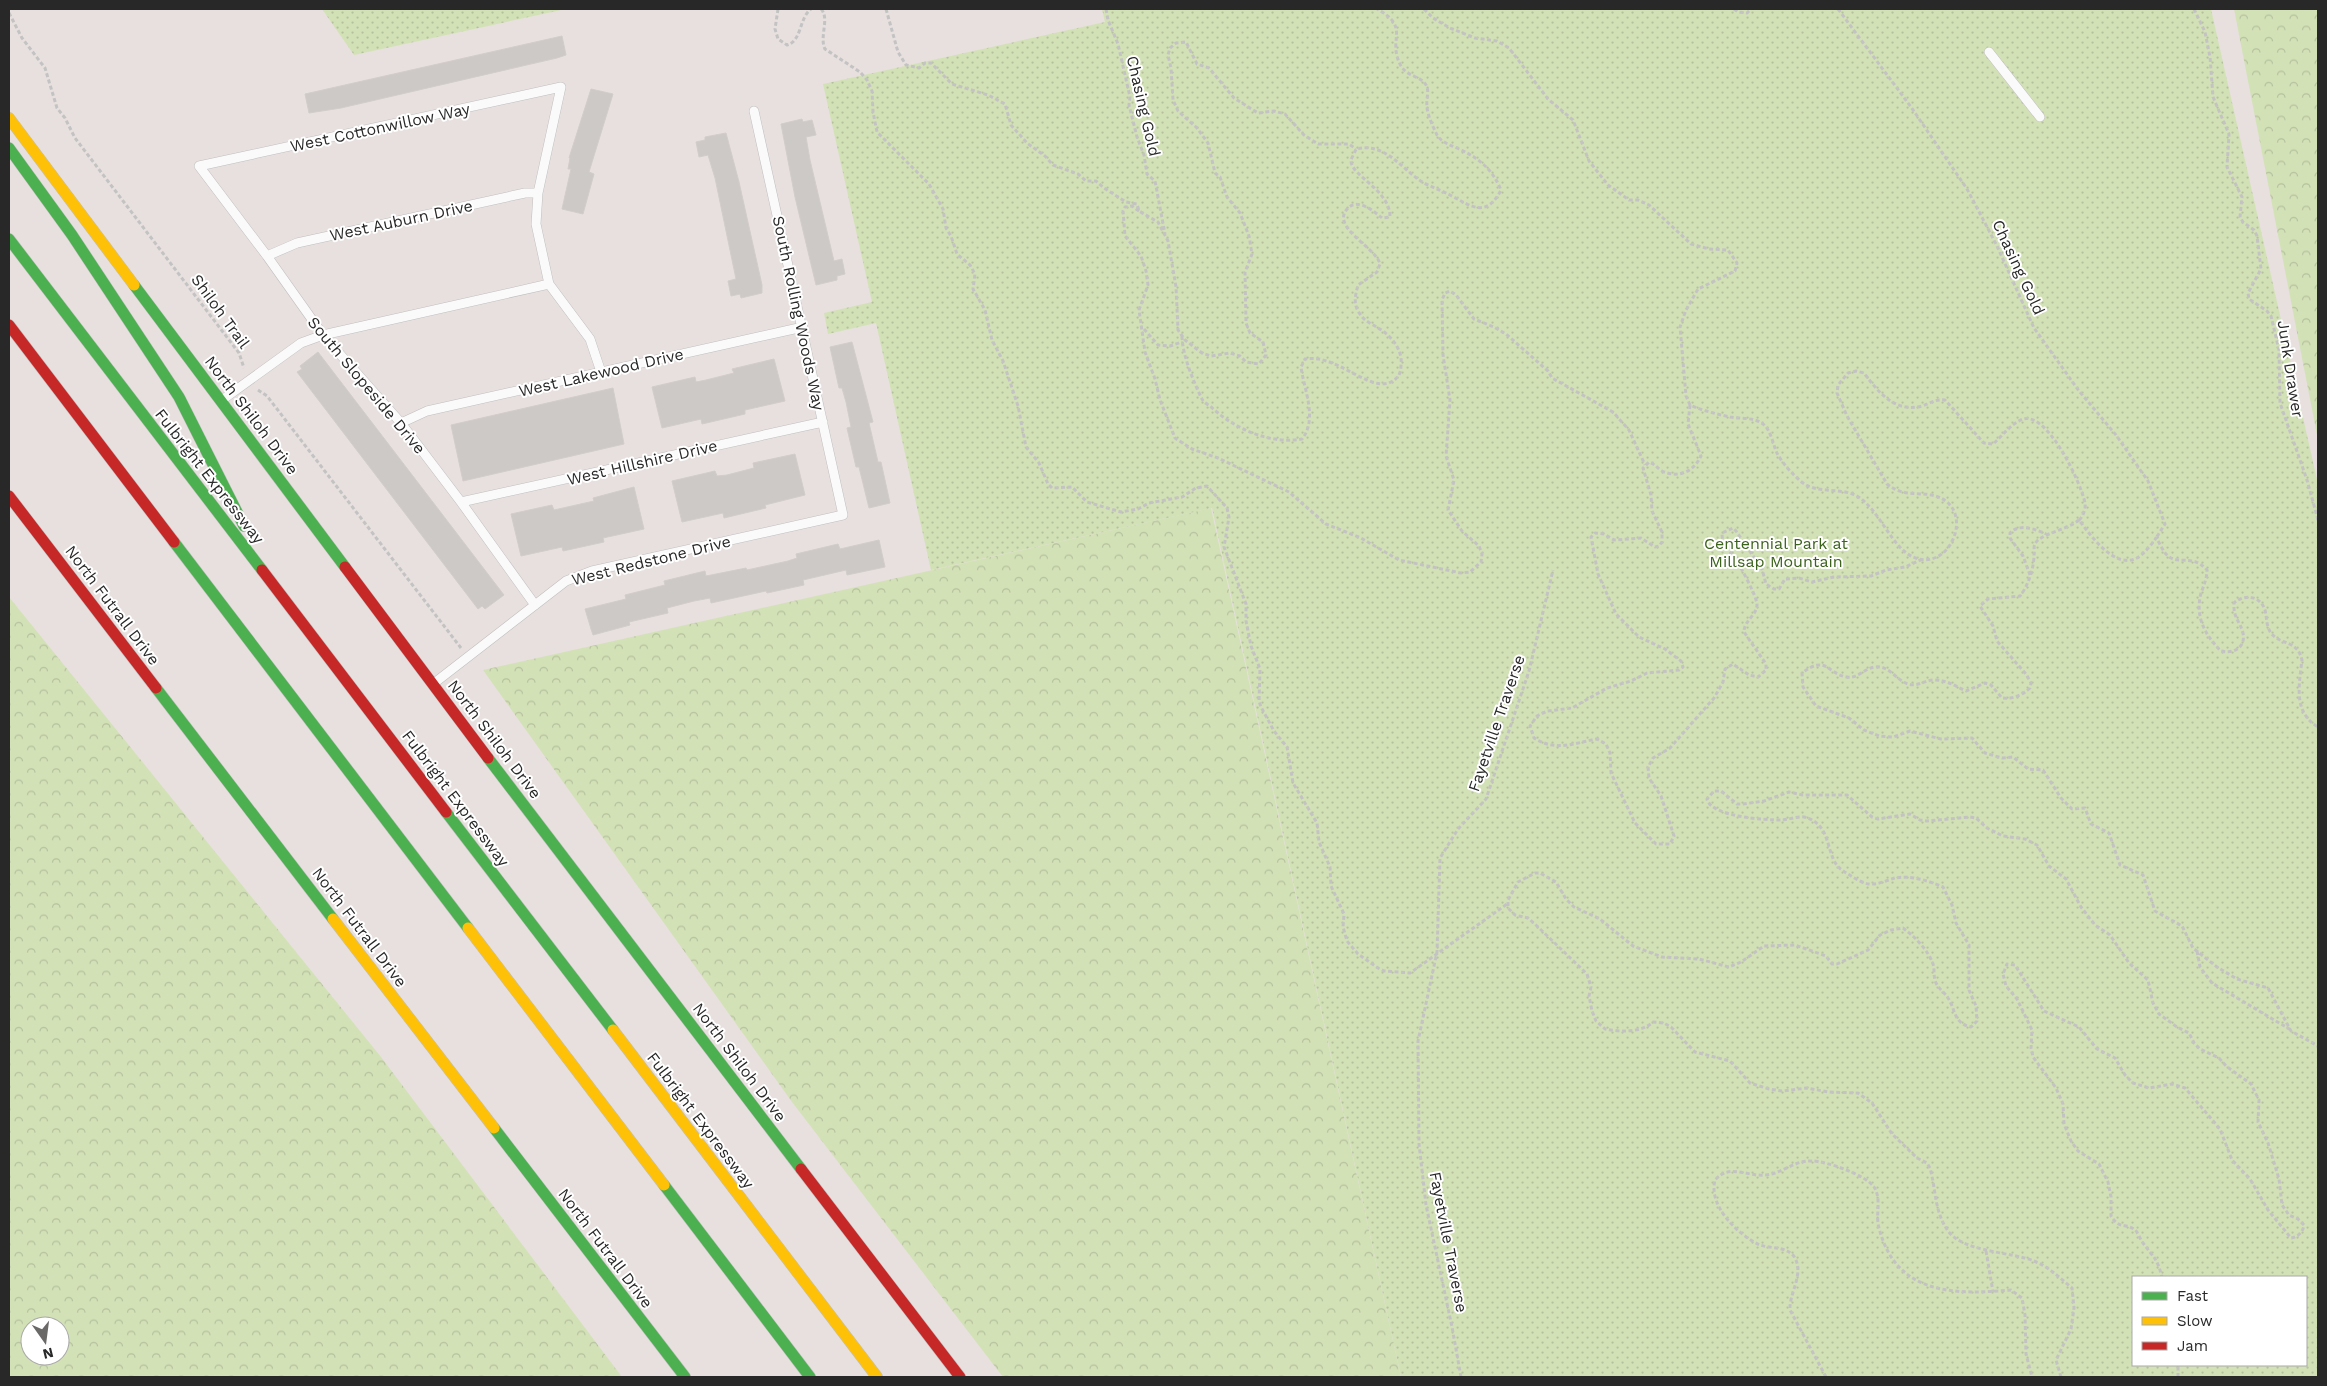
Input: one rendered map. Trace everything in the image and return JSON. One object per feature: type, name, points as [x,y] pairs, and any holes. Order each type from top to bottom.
[{"type":"main road","name":"North Shiloh Drive","points":[[9,118],[433,685],[960,1377]]},
{"type":"main road","points":[[9,148],[72,235],[179,397],[274,586]]},
{"type":"main road","name":"Fulbright Expressway","points":[[9,239],[877,1377]]},
{"type":"main road","points":[[9,325],[810,1377]]},
{"type":"main road","name":"North Futrall Drive","points":[[9,496],[685,1377]]},
{"type":"lane","points":[[1989,52],[2040,117]]},
{"type":"lane","name":"West Cottonwillow Way","points":[[199,166],[561,87],[538,193]]},
{"type":"lane","name":"South Rolling Woods Way","points":[[754,110],[843,515]]},
{"type":"lane","name":"South Slopeside Drive","points":[[199,166],[267,256],[322,335],[401,423],[462,502],[535,605]]},
{"type":"lane","name":"West Auburn Drive","points":[[267,256],[296,243],[525,193],[538,193]]},
{"type":"lane","points":[[538,193],[536,224],[549,284],[590,340],[601,372]]},
{"type":"lane","points":[[221,401],[300,343],[322,335],[549,284]]},
{"type":"lane","name":"West Lakewood Drive","points":[[401,423],[427,411],[803,326]]},
{"type":"lane","name":"West Hillshire Drive","points":[[462,502],[823,422]]},
{"type":"lane","name":"West Redstone Drive","points":[[433,685],[566,581],[592,572],[843,515]]},
{"type":"path","points":[[778,9],[775,29],[778,39],[787,45],[792,44],[798,35],[803,19],[811,9]]},
{"type":"path","points":[[821,9],[825,15],[822,38],[825,49],[860,72],[867,80],[872,91],[873,112],[877,132],[929,184],[943,209],[946,228],[957,254],[970,265],[974,274],[973,289],[985,310],[992,340],[1003,361],[1018,406],[1026,447],[1042,468],[1048,484],[1052,488],[1072,487],[1087,502],[1121,512],[1138,509],[1149,503],[1182,497],[1196,488],[1206,486],[1227,508],[1229,517],[1224,547],[1246,604],[1246,621],[1250,646],[1260,669],[1259,701],[1261,708],[1274,731],[1287,747],[1293,783],[1317,823],[1319,842],[1330,867],[1331,886],[1344,914],[1343,927],[1347,940],[1358,954],[1378,968],[1405,974],[1414,970],[1507,904],[1518,882],[1535,872],[1556,882],[1566,899],[1574,907],[1600,918],[1633,946],[1662,957],[1699,959],[1729,967],[1741,962],[1764,946],[1795,945],[1826,956],[1832,964],[1837,964],[1868,950],[1880,935],[1891,930],[1903,928],[1914,936],[1928,954],[1933,964],[1936,982],[1950,1000],[1957,1020],[1971,1027],[1978,1021],[1976,1006],[1969,990],[1969,945],[1956,923],[1952,905],[1943,887],[1912,877],[1866,884],[1840,869],[1833,856],[1826,834],[1822,829],[1803,817],[1780,820],[1750,818],[1723,813],[1713,808],[1708,799],[1714,792],[1720,791],[1737,804],[1764,801],[1789,792],[1803,795],[1847,795],[1878,819],[1910,814],[1920,820],[1927,821],[1976,818],[1987,828],[2003,836],[2032,841],[2040,849],[2048,866],[2066,879],[2081,907],[2095,925],[2110,935],[2130,964],[2148,980],[2153,1003],[2160,1014],[2177,1027],[2189,1033],[2200,1049],[2219,1058],[2256,1090],[2259,1100],[2258,1122],[2268,1143],[2279,1179],[2282,1204],[2289,1214],[2304,1225],[2303,1230],[2296,1237],[2291,1238],[2287,1235],[2268,1210],[2250,1179],[2232,1160],[2220,1129],[2185,1088],[2172,1084],[2149,1088],[2133,1083],[2115,1058],[2097,1049],[2079,1027],[2044,1011],[2015,965],[2007,964],[2003,974],[2006,986],[2018,999],[2032,1030],[2031,1048],[2033,1057],[2056,1088],[2063,1104],[2064,1124],[2071,1141],[2078,1151],[2099,1164],[2111,1191],[2111,1216],[2118,1225],[2136,1231],[2159,1262],[2162,1276]]},
{"type":"path","points":[[886,9],[898,52],[906,65],[919,68],[931,63],[952,84],[988,95],[1005,104],[1013,129],[1053,165],[1078,174],[1086,181],[1096,181],[1126,202],[1137,204],[1139,211]]},
{"type":"path","name":"Chasing Gold","points":[[1106,9],[1108,20],[1118,44],[1130,97],[1129,104],[1137,137],[1144,155],[1147,174],[1155,182],[1176,287],[1178,330],[1182,335]]},
{"type":"path","points":[[1182,335],[1192,348],[1207,355],[1230,352],[1252,364],[1258,364],[1266,355],[1263,342],[1250,333],[1246,323],[1245,272],[1252,254],[1251,241],[1240,213],[1227,197],[1220,177],[1214,173],[1208,143],[1197,128],[1178,111],[1173,100],[1171,68],[1168,55],[1176,42],[1186,42],[1197,64],[1209,68],[1234,98],[1258,113],[1274,111],[1285,114],[1308,139],[1318,144],[1344,144],[1356,149],[1364,147],[1390,155],[1422,181],[1475,208],[1488,206],[1496,200],[1501,190],[1497,179],[1486,165],[1439,139],[1426,106],[1428,88],[1424,81],[1410,75],[1402,68],[1396,50],[1397,26],[1390,16],[1376,9]]},
{"type":"path","points":[[1424,9],[1450,28],[1483,40],[1497,41],[1509,48],[1548,99],[1573,120],[1589,161],[1608,186],[1629,200],[1638,200],[1649,205],[1691,244],[1709,249],[1728,250],[1734,256],[1737,263],[1735,271],[1698,289],[1686,310],[1680,327],[1686,396],[1690,405],[1688,424],[1701,456],[1696,466],[1685,473],[1664,472],[1649,462],[1644,465]]},
{"type":"path","points":[[1734,9],[1738,12],[1747,13],[1751,9]]},
{"type":"path","name":"Chasing Gold","points":[[1838,9],[1911,107],[1967,189],[1998,246],[2034,328],[2079,391],[2116,435],[2148,481],[2165,524],[2156,538],[2136,558],[2126,560],[2116,558],[2093,538],[2078,520]]},
{"type":"path","name":"Junk Drawer","points":[[2194,9],[2201,20],[2209,49],[2213,97],[2229,134],[2227,167],[2242,197],[2240,217],[2243,222],[2254,230],[2256,236],[2261,269],[2248,293],[2249,299],[2267,311],[2271,316],[2279,350],[2280,403],[2307,480],[2318,520]]},
{"type":"path","name":"Shiloh Trail","points":[[9,13],[22,38],[45,68],[57,108],[66,118],[75,138],[240,353],[243,366],[258,391],[267,396],[469,658]]},
{"type":"path","points":[[1182,335],[1190,372],[1202,400],[1217,414],[1236,426],[1272,439],[1302,440],[1308,431],[1310,422],[1308,392],[1301,367],[1306,359],[1314,358],[1325,361],[1378,384],[1394,381],[1401,373],[1402,360],[1394,341],[1380,328],[1364,320],[1354,303],[1358,285],[1377,272],[1380,264],[1375,253],[1346,227],[1344,216],[1348,208],[1355,204],[1365,206],[1382,218],[1390,217],[1390,210],[1376,187],[1354,169],[1351,160],[1356,149]]},
{"type":"path","points":[[1165,235],[1158,222],[1128,206],[1123,210],[1125,236],[1141,256],[1146,271],[1148,285],[1139,310],[1146,352],[1156,379],[1160,400],[1175,438],[1192,449],[1218,458],[1288,492],[1326,524],[1361,538],[1399,560],[1461,573],[1476,568],[1482,554],[1479,546],[1462,531],[1448,510],[1454,480],[1446,456],[1450,400],[1443,355],[1442,300],[1445,293],[1454,292],[1474,318],[1506,334],[1548,370],[1552,378],[1613,412],[1629,430],[1644,465],[1643,471],[1651,495],[1652,511],[1662,532],[1662,542],[1659,546],[1655,547],[1641,538],[1614,540],[1604,534],[1595,533],[1591,537],[1591,542],[1598,574],[1616,614],[1639,637],[1665,649],[1681,661],[1683,667],[1679,670],[1647,672],[1631,681],[1608,688],[1579,706],[1547,711],[1534,720],[1530,730],[1534,738],[1547,745],[1567,746],[1597,739],[1606,744],[1610,753],[1611,774],[1629,813],[1646,836],[1656,844],[1670,844],[1674,836],[1662,796],[1649,778],[1650,762],[1653,758],[1670,748],[1698,718],[1714,698],[1723,682],[1725,669],[1733,664],[1749,675],[1758,677],[1766,670],[1766,664],[1744,632],[1744,626],[1755,613],[1756,599],[1735,558],[1726,549],[1722,533],[1733,528],[1736,531],[1762,569],[1766,584],[1774,589],[1779,589],[1785,579],[1792,577],[1812,582],[1834,577],[1871,576],[1886,570],[1905,567],[1923,559]]},
{"type":"path","points":[[1143,329],[1158,345],[1170,346],[1182,342]]},
{"type":"path","points":[[1690,405],[1731,417],[1754,419],[1764,424],[1781,460],[1802,483],[1810,487],[1848,492],[1858,496],[1873,510],[1906,552],[1914,558],[1923,559],[1933,559],[1942,555],[1948,548],[1957,525],[1953,508],[1939,496],[1897,492],[1887,484],[1848,416],[1837,393],[1838,384],[1848,373],[1864,373],[1874,389],[1896,406],[1916,407],[1936,399],[1945,400],[1984,442],[1993,444],[2024,419],[2033,420],[2060,445],[2085,504],[2082,518],[2072,527],[2054,534],[2046,534],[2025,528],[2015,529],[2010,533],[2012,543],[2023,556],[2030,575]]},
{"type":"path","points":[[2046,534],[2035,544],[2030,575],[2020,596],[1988,599],[1980,606],[1992,626],[1997,640],[2029,678],[2030,688],[2020,695],[2014,698],[2002,698],[1991,685],[1985,683],[1966,691],[1951,682],[1939,680],[1927,681],[1914,686],[1905,683],[1882,667],[1870,668],[1847,678],[1829,667],[1812,667],[1802,673],[1803,687],[1819,708],[1849,718],[1864,730],[1878,736],[1893,737],[1910,732],[1941,739],[1972,738],[1985,753],[2002,758],[2013,757],[2028,769],[2043,770],[2066,804],[2075,810],[2085,808],[2091,824],[2109,833],[2120,865],[2143,875],[2155,911],[2182,926],[2189,942],[2196,950],[2237,979],[2268,988],[2292,1031]]},
{"type":"path","points":[[2156,538],[2167,555],[2175,559],[2194,560],[2201,563],[2207,570],[2198,614],[2201,622],[2221,651],[2229,653],[2238,650],[2243,642],[2243,632],[2233,613],[2234,604],[2241,597],[2250,597],[2259,602],[2264,609],[2271,633],[2276,638],[2291,643],[2300,654],[2302,660],[2299,702],[2305,717],[2318,728]]},
{"type":"path","name":"Fayetville Traverse","points":[[1461,1377],[1426,1205],[1419,1144],[1418,1041],[1437,952],[1440,858],[1458,829],[1486,799],[1529,671],[1553,570]]},
{"type":"path","points":[[1507,904],[1511,912],[1520,917],[1528,918],[1587,974],[1592,987],[1589,996],[1592,1011],[1596,1021],[1605,1029],[1633,1030],[1648,1026],[1653,1022],[1664,1023],[1695,1052],[1730,1061],[1750,1083],[1782,1091],[1807,1088],[1828,1092],[1858,1093],[1868,1099],[1892,1134],[1930,1168],[1936,1205],[1948,1231],[1960,1240],[1986,1250],[2034,1261],[2053,1271],[2072,1288],[2074,1308],[2069,1336],[2060,1348],[2056,1360],[2061,1377]]},
{"type":"path","points":[[2196,950],[2200,967],[2212,983],[2318,1046]]},
{"type":"path","points":[[1826,1377],[1790,1310],[1797,1276],[1796,1260],[1793,1255],[1785,1250],[1762,1246],[1751,1240],[1724,1215],[1715,1192],[1715,1180],[1721,1173],[1732,1171],[1766,1176],[1792,1165],[1812,1161],[1858,1174],[1874,1187],[1878,1203],[1879,1230],[1889,1253],[1903,1273],[1937,1288],[1962,1293],[2011,1290],[2022,1298],[2025,1316],[2026,1354],[2032,1377]]},
{"type":"path","points":[[1986,1250],[1993,1292]]},
{"type":"green space","points":[[322,9],[566,9],[354,55]]},
{"type":"green space","name":"Centennial Park at Millsap Mountain","points":[[1102,9],[2211,9],[2318,484],[2318,1377],[1401,1377],[1212,508],[931,570],[876,323],[828,334],[824,313],[872,302],[823,84],[1105,22]]},
{"type":"green space","points":[[2234,9],[2318,9],[2318,440]]},
{"type":"green space","points":[[1211,508],[1401,1377],[1003,1377],[792,1102],[483,670]]},
{"type":"green space","points":[[9,597],[381,1057],[622,1377],[9,1377]]},
{"type":"building","points":[[562,36],[566,55],[557,58],[341,108],[309,113],[305,94]]},
{"type":"building","points":[[591,89],[613,94],[589,172],[594,174],[583,214],[562,209],[571,169],[568,169],[569,158]]},
{"type":"building","points":[[802,119],[803,122],[812,120],[816,135],[806,137],[810,160],[834,261],[842,259],[845,274],[837,276],[837,280],[816,285],[795,197],[781,124]]},
{"type":"building","points":[[726,133],[762,285],[762,293],[741,298],[740,294],[731,296],[728,281],[736,279],[715,178],[708,155],[699,157],[696,142],[705,140],[705,137]]},
{"type":"building","points":[[852,342],[873,422],[869,423],[878,462],[881,462],[890,503],[869,508],[859,467],[856,467],[847,428],[851,427],[846,402],[842,388],[839,388],[830,347]]},
{"type":"building","points":[[318,352],[504,595],[485,609],[482,606],[478,609],[297,372],[302,369],[300,366]]},
{"type":"building","points":[[774,359],[785,401],[745,410],[745,414],[702,424],[701,419],[662,428],[652,387],[695,377],[696,382],[706,380],[734,373],[732,369]]},
{"type":"building","points":[[613,388],[624,444],[463,481],[451,425]]},
{"type":"building","points":[[795,454],[805,495],[765,505],[766,508],[724,518],[723,513],[682,522],[672,481],[715,471],[717,476],[727,475],[754,468],[753,463]]},
{"type":"building","points":[[634,487],[644,529],[603,538],[604,542],[563,551],[562,547],[521,556],[511,514],[552,505],[554,510],[594,501],[593,498]]},
{"type":"building","points":[[879,540],[885,567],[847,575],[846,570],[803,580],[804,585],[711,603],[710,598],[694,601],[667,608],[668,613],[629,622],[630,625],[593,635],[585,609],[626,599],[625,595],[665,585],[664,581],[705,571],[706,576],[746,568],[747,570],[788,561],[797,558],[796,554],[838,544],[840,549]]},
{"type":"traffic: fast","points":[[9,148],[72,235],[179,397],[244,526]]},
{"type":"traffic: fast","points":[[9,239],[262,570]]},
{"type":"traffic: fast","points":[[134,285],[345,567]]},
{"type":"traffic: fast","points":[[174,542],[468,928]]},
{"type":"traffic: fast","points":[[156,688],[333,919]]},
{"type":"traffic: fast","points":[[488,758],[801,1169]]},
{"type":"traffic: fast","points":[[446,812],[613,1030]]},
{"type":"traffic: fast","points":[[494,1128],[685,1377]]},
{"type":"traffic: fast","points":[[664,1185],[810,1377]]},
{"type":"traffic: slow","points":[[9,118],[134,285]]},
{"type":"traffic: slow","points":[[333,919],[494,1128]]},
{"type":"traffic: slow","points":[[468,928],[664,1185]]},
{"type":"traffic: slow","points":[[613,1030],[877,1377]]},
{"type":"traffic: jam","points":[[9,325],[174,542]]},
{"type":"traffic: jam","points":[[9,496],[156,688]]},
{"type":"traffic: jam","points":[[345,567],[488,758]]},
{"type":"traffic: jam","points":[[262,570],[446,812]]},
{"type":"traffic: jam","points":[[801,1169],[960,1377]]}]
